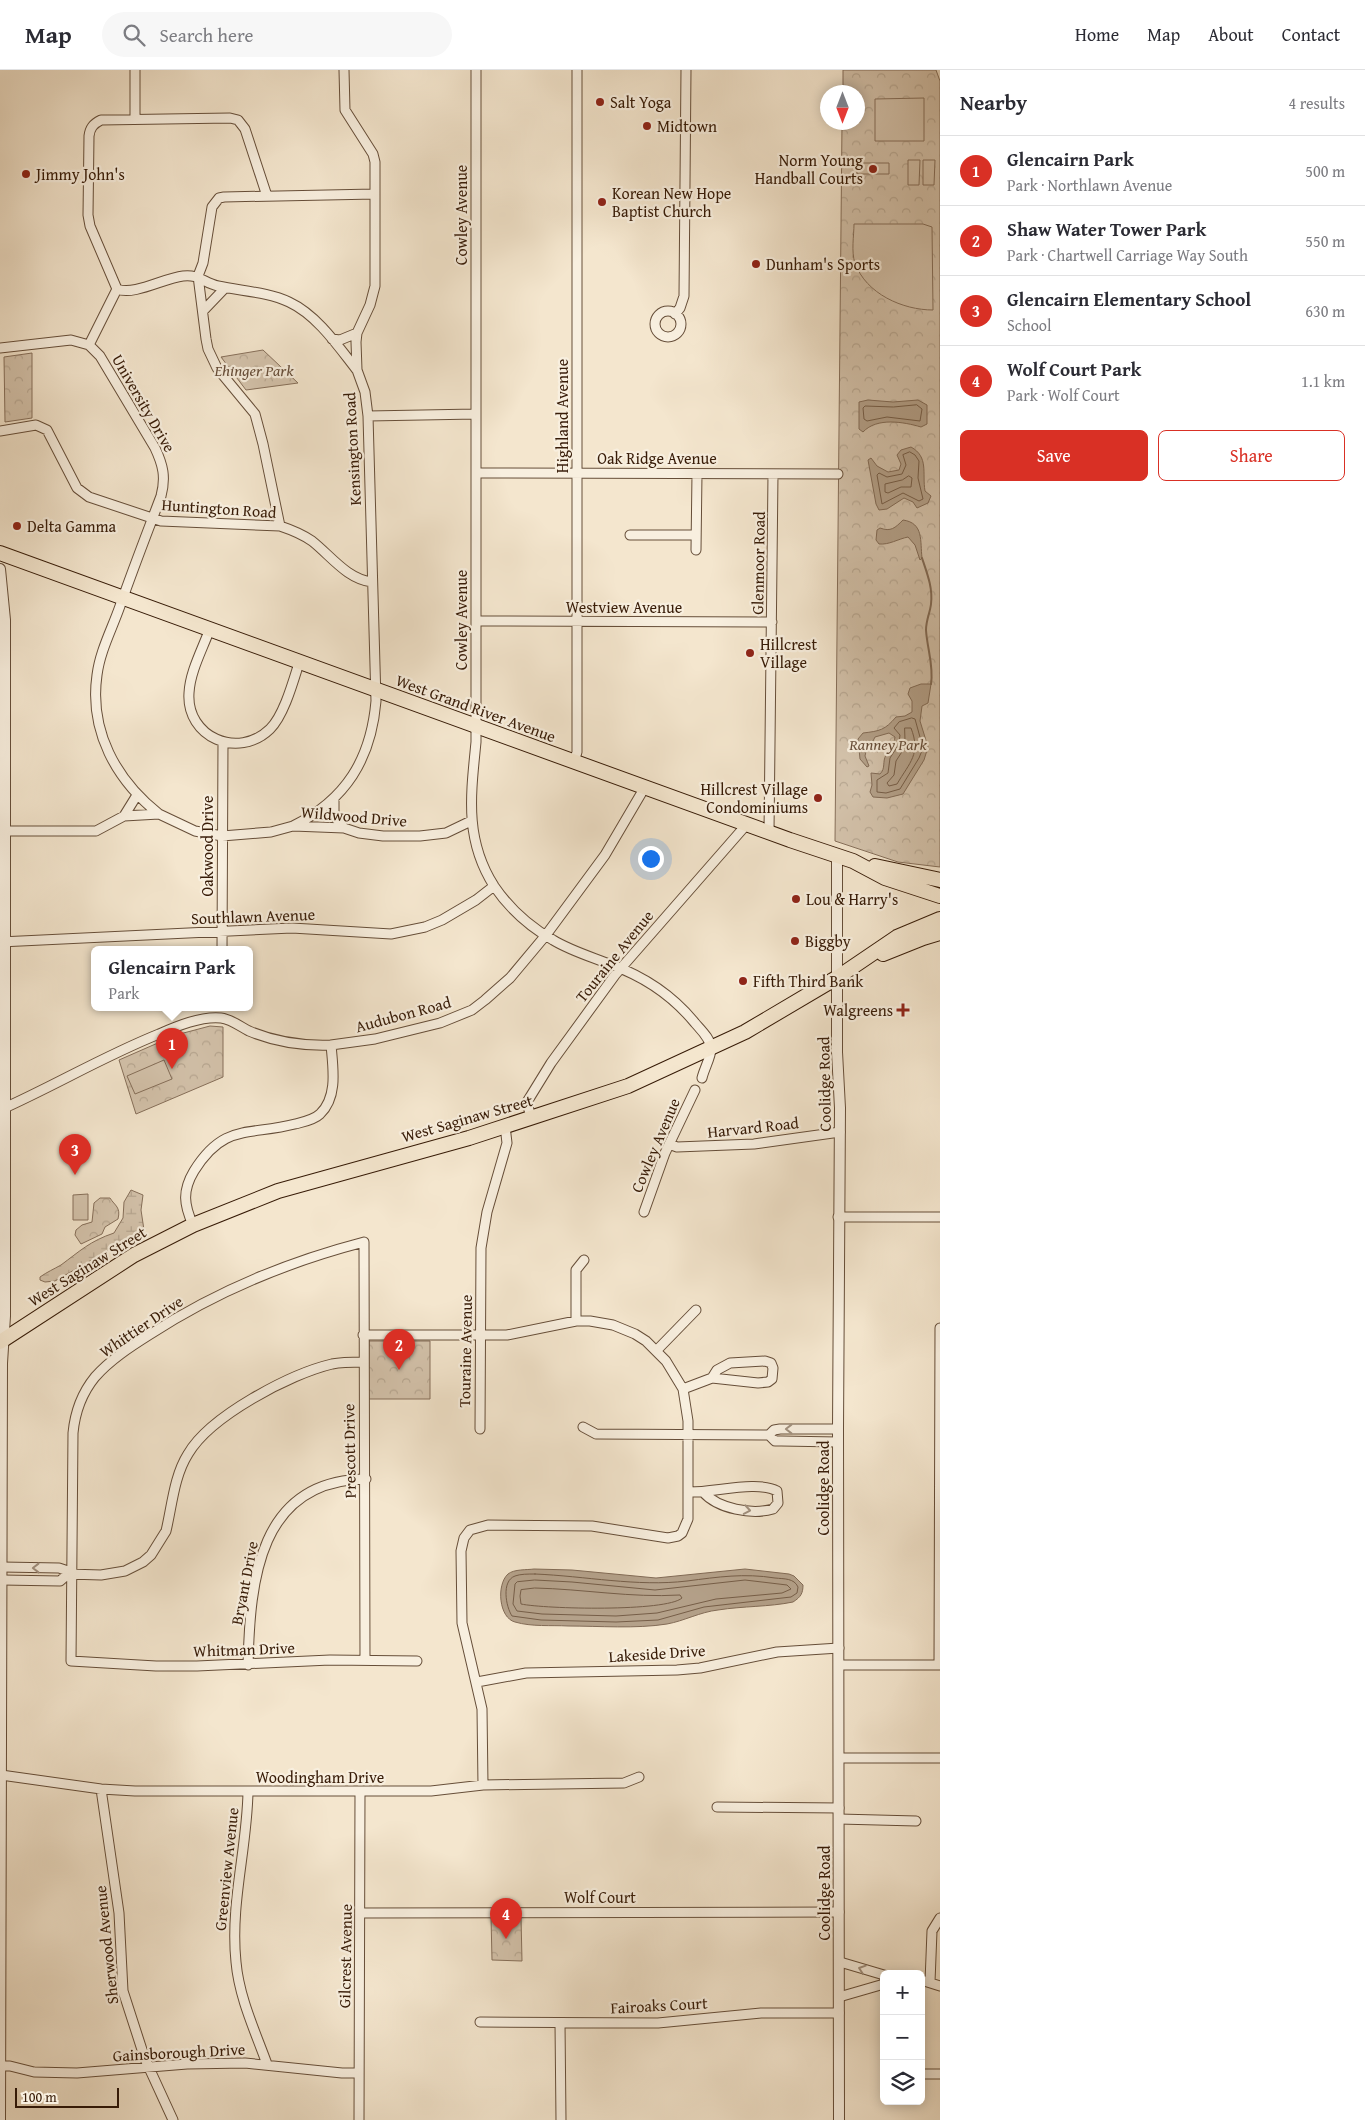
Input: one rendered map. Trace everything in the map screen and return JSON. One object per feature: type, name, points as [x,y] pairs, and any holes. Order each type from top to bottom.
[{"type":"main road","name":"West Grand River Avenue","points":[[0,553],[645,788],[853,861],[885,878],[940,896]]},
{"type":"main road","points":[[853,861],[940,880]]},
{"type":"main road","name":"West Saginaw Street","points":[[2,1341],[134,1255],[193,1225],[278,1191],[505,1126],[628,1086],[711,1048],[778,1014],[861,963],[897,937],[940,919]]},
{"type":"main road","points":[[861,963],[913,941],[940,933]]},
{"type":"street","points":[[135,70],[135,119]]},
{"type":"street","name":"Kensington Road","points":[[293,826],[308,818],[334,799],[351,778],[365,754],[374,721],[376,690],[368,416],[365,392],[357,370],[357,333],[370,305],[375,286],[376,162],[373,154],[345,110],[344,70]]},
{"type":"street","name":"Cowley Avenue","points":[[476,70],[476,726],[471,821],[483,861],[494,886],[520,917],[569,949],[644,979],[675,1001],[708,1038],[711,1048]]},
{"type":"street","name":"Highland Avenue","points":[[574,762],[577,752],[577,70]]},
{"type":"street","points":[[675,314],[680,308],[684,296],[686,70]]},
{"type":"street","points":[[0,348],[71,340],[89,345],[116,289],[90,226],[88,215],[90,128],[101,120],[230,118],[238,120],[245,129],[267,196]]},
{"type":"street","points":[[280,526],[255,414],[212,360],[206,339],[198,276],[203,263],[214,203],[219,198],[375,194]]},
{"type":"street","points":[[116,289],[128,291],[176,277],[198,276],[216,286],[288,302],[303,310],[332,339],[357,370]]},
{"type":"street","points":[[203,311],[225,288]]},
{"type":"street","points":[[332,339],[340,340],[357,333]]},
{"type":"street","name":"University Drive","points":[[89,345],[100,356],[155,448],[162,464],[163,488],[100,659],[97,674],[96,704],[100,728],[109,756],[125,782],[159,814]]},
{"type":"street","points":[[368,416],[476,414]]},
{"type":"street","name":"Huntington Road","points":[[0,431],[29,426],[43,427],[50,434],[73,482],[81,493],[161,521],[280,526],[311,540],[354,578],[372,582]]},
{"type":"street","name":"Oak Ridge Avenue","points":[[476,473],[838,474]]},
{"type":"street","points":[[696,550],[697,474]]},
{"type":"street","name":"Glenmoor Road","points":[[769,832],[773,474]]},
{"type":"street","points":[[630,535],[696,535]]},
{"type":"street","points":[[0,569],[5,606],[2,729],[2,942],[6,1316],[2,1341],[0,2120]]},
{"type":"street","name":"Westview Avenue","points":[[476,621],[772,622]]},
{"type":"street","points":[[209,630],[191,681],[189,702],[195,719],[201,728],[209,735],[223,742],[237,744],[250,742],[271,728],[279,717],[299,663]]},
{"type":"street","name":"Oakwood Drive","points":[[222,946],[223,742]]},
{"type":"street","name":"Audubon Road","points":[[222,1018],[268,1038],[300,1044],[331,1046],[414,1030],[440,1023],[472,1010],[510,978],[546,935],[605,855],[645,788]]},
{"type":"street","points":[[124,816],[137,794]]},
{"type":"street","points":[[334,799],[334,815],[344,828]]},
{"type":"street","name":"Wildwood Drive","points":[[2,831],[96,831],[124,816],[159,814],[195,831],[222,836],[271,832],[293,826],[344,828],[359,834],[420,836],[446,833],[471,821]]},
{"type":"street","name":"Touraine Avenue","points":[[531,1118],[527,1102],[551,1063],[620,968],[747,824]]},
{"type":"street","name":"Coolidge Road","points":[[837,856],[837,1052],[840,1132],[838,1217],[839,2120]]},
{"type":"street","name":"Southlawn Avenue","points":[[2,942],[316,928],[377,934],[406,932],[442,920],[476,900],[494,886]]},
{"type":"street","points":[[3,1109],[146,1039],[184,1024],[222,1018],[222,1011]]},
{"type":"street","points":[[193,1225],[185,1206],[186,1189],[197,1166],[213,1147],[234,1134],[281,1128],[314,1118],[326,1106],[332,1087],[331,1046]]},
{"type":"street","points":[[702,1078],[711,1048]]},
{"type":"street","name":"Cowley Avenue","points":[[644,1212],[669,1144],[695,1090]]},
{"type":"street","name":"Touraine Avenue","points":[[480,1429],[482,1228],[507,1143],[505,1126]]},
{"type":"street","name":"Harvard Road","points":[[669,1144],[677,1147],[701,1148],[754,1144],[840,1132]]},
{"type":"street","points":[[838,1217],[940,1218]]},
{"type":"street","name":"Prescott Drive","points":[[364,1242],[365,1660]]},
{"type":"street","name":"Whittier Drive","points":[[71,1661],[70,1574],[74,1424],[79,1404],[95,1377],[140,1341],[214,1297],[304,1258],[364,1242]]},
{"type":"street","points":[[576,1321],[576,1270],[584,1260]]},
{"type":"street","points":[[657,1350],[696,1310]]},
{"type":"street","points":[[363,1336],[507,1335],[576,1321],[590,1321],[613,1325],[635,1334],[657,1350],[683,1389],[688,1412],[688,1492],[687,1524],[682,1533],[673,1538],[655,1537],[592,1526],[488,1525],[470,1530],[464,1538],[461,1551],[460,1606],[465,1639],[477,1682],[484,1724],[484,1785]]},
{"type":"street","points":[[839,1665],[940,1665],[940,1328]]},
{"type":"street","points":[[683,1389],[712,1378],[758,1383],[768,1382],[772,1379],[773,1368],[771,1363],[765,1361],[735,1363],[718,1370],[712,1378]]},
{"type":"street","points":[[2,1580],[60,1581],[70,1574],[101,1575],[125,1571],[143,1562],[151,1555],[166,1531],[182,1464],[195,1442],[213,1425],[254,1398],[302,1375],[333,1364],[363,1362]]},
{"type":"street","points":[[582,1427],[596,1434],[769,1435],[781,1442],[838,1442]]},
{"type":"street","points":[[769,1435],[774,1430],[780,1429],[838,1428]]},
{"type":"street","name":"Bryant Drive","points":[[248,1665],[250,1626],[256,1584],[266,1542],[274,1526],[294,1502],[310,1490],[334,1481],[366,1478]]},
{"type":"street","points":[[688,1492],[703,1492],[713,1489],[730,1490],[755,1486],[777,1492],[778,1503],[773,1509],[755,1512],[733,1508],[711,1500],[703,1492]]},
{"type":"street","points":[[2,1567],[63,1568],[70,1574]]},
{"type":"street","name":"Lakeside Drive","points":[[477,1682],[526,1673],[700,1668],[778,1652],[839,1648]]},
{"type":"street","name":"Whitman Drive","points":[[71,1661],[156,1666],[248,1665],[365,1660],[417,1661]]},
{"type":"street","points":[[840,1758],[940,1758]]},
{"type":"street","name":"Woodingham Drive","points":[[1,1776],[101,1789],[248,1792],[431,1791],[484,1785],[624,1783],[639,1777]]},
{"type":"street","name":"Sherwood Avenue","points":[[101,1789],[119,1913],[123,1991],[126,2005],[148,2067],[172,2120]]},
{"type":"street","name":"Greenview Avenue","points":[[248,1792],[235,1902],[236,1963],[246,2006],[267,2064]]},
{"type":"street","name":"Gilcrest Avenue","points":[[359,2120],[360,1792]]},
{"type":"street","points":[[717,1807],[839,1808]]},
{"type":"street","points":[[839,1820],[916,1821]]},
{"type":"street","name":"Wolf Court","points":[[361,1913],[839,1912]]},
{"type":"street","points":[[940,1918],[932,1931],[926,1981],[940,1986]]},
{"type":"street","points":[[840,1962],[880,1974]]},
{"type":"street","points":[[840,1997],[880,1985]]},
{"type":"street","name":"Fairoaks Court","points":[[480,2022],[676,2023],[761,2013],[839,2013]]},
{"type":"street","points":[[560,2023],[561,2120]]},
{"type":"street","name":"Gainsborough Drive","points":[[1,2066],[46,2073],[223,2062],[267,2064],[342,2073],[359,2073]]},
{"type":"street","points":[[925,2074],[940,2074]]},
{"type":"green space","name":"Ranney Park","points":[[843,70],[936,70],[940,81],[940,867],[898,862],[835,841],[842,130],[865,130],[865,85],[843,85]]},
{"type":"green space","points":[[924,98],[924,141],[875,141],[875,99]]},
{"type":"green space","points":[[908,160],[920,160],[919,185],[908,185]]},
{"type":"green space","points":[[923,160],[935,160],[934,185],[923,185]]},
{"type":"green space","name":"Norm Young Handball Courts","points":[[857,163],[889,163],[889,174],[857,174]]},
{"type":"green space","points":[[854,224],[923,224],[932,227],[933,310],[910,307],[898,303],[887,298],[868,283],[860,274],[854,259]]},
{"type":"green space","name":"Ehinger Park","points":[[263,350],[298,383],[246,390],[221,357]]},
{"type":"green space","points":[[32,353],[32,418],[5,422],[4,357]]},
{"type":"green space","points":[[210,1026],[223,1027],[223,1077],[136,1114],[119,1060],[176,1035]]},
{"type":"green space","points":[[164,1060],[172,1079],[135,1094],[127,1076]]},
{"type":"green space","points":[[131,1190],[143,1195],[141,1210],[144,1230],[55,1281],[45,1282],[40,1280],[40,1277],[98,1239],[114,1233],[123,1218],[124,1202]]},
{"type":"green space","points":[[88,1194],[88,1220],[73,1220],[73,1195]]},
{"type":"green space","points":[[100,1198],[110,1198],[118,1209],[118,1219],[105,1227],[102,1234],[81,1244],[75,1235],[76,1230],[82,1225],[92,1222],[94,1203]]},
{"type":"green space","points":[[369,1341],[430,1341],[430,1399],[368,1399]]},
{"type":"green space","points":[[491,1917],[521,1917],[522,1961],[492,1960]]},
{"type":"water","points":[[868,400],[893,402],[918,400],[927,405],[927,424],[921,427],[899,422],[883,423],[869,427],[863,432],[859,429],[859,402]]},
{"type":"water","points":[[911,447],[917,451],[923,461],[925,491],[931,496],[928,503],[917,508],[913,502],[904,498],[887,509],[879,510],[876,504],[868,460],[871,458],[877,466],[888,472],[899,470],[901,464],[897,455],[901,450]]},
{"type":"water","points":[[903,520],[915,525],[918,529],[922,558],[920,560],[915,545],[908,537],[883,544],[879,544],[876,540],[877,530],[880,528],[887,530],[893,528]]},
{"type":"water","points":[[921,684],[931,684],[928,703],[922,706],[920,721],[928,747],[924,760],[903,794],[887,798],[873,797],[870,792],[872,785],[871,773],[880,774],[882,772],[885,758],[895,737],[889,733],[875,737],[867,747],[865,756],[869,766],[867,767],[860,759],[858,739],[863,733],[882,729],[889,725],[896,717],[905,716],[912,712],[912,701],[908,694],[910,688]]},
{"type":"water","points":[[745,1569],[789,1574],[794,1576],[803,1585],[803,1588],[800,1597],[793,1602],[711,1611],[673,1623],[655,1626],[528,1625],[515,1622],[505,1614],[501,1593],[504,1579],[508,1574],[517,1570],[572,1570],[656,1578]]},
{"type":"waterway","points":[[922,558],[931,592],[931,604],[926,630],[932,670],[931,684]]},
{"type":"place","name":"Salt Yoga","points":[[600,102]]},
{"type":"place","name":"Midtown","points":[[647,126]]},
{"type":"place","name":"Norm Young Handball Courts","points":[[873,169]]},
{"type":"place","name":"Jimmy John's","points":[[26,174]]},
{"type":"place","name":"Korean New Hope Baptist Church","points":[[602,202]]},
{"type":"place","name":"Dunham's Sports","points":[[756,264]]},
{"type":"place","name":"Delta Gamma","points":[[17,526]]},
{"type":"place","name":"Hillcrest Village","points":[[750,653]]},
{"type":"place","name":"Hillcrest Village Condominiums","points":[[818,798]]},
{"type":"place","name":"Lou & Harry's","points":[[796,899]]},
{"type":"place","name":"Biggby","points":[[795,941]]},
{"type":"place","name":"Fifth Third Bank","points":[[743,981]]},
{"type":"place","name":"Walgreens","points":[[903,1010]]},
{"type":"place","name":"Glencairn Park","points":[[172,1069]]},
{"type":"place","name":"Glencairn Elementary School","points":[[75,1175]]},
{"type":"place","name":"Shaw Water Tower Park","points":[[399,1370]]},
{"type":"place","name":"Wolf Court Park","points":[[506,1939]]}]
